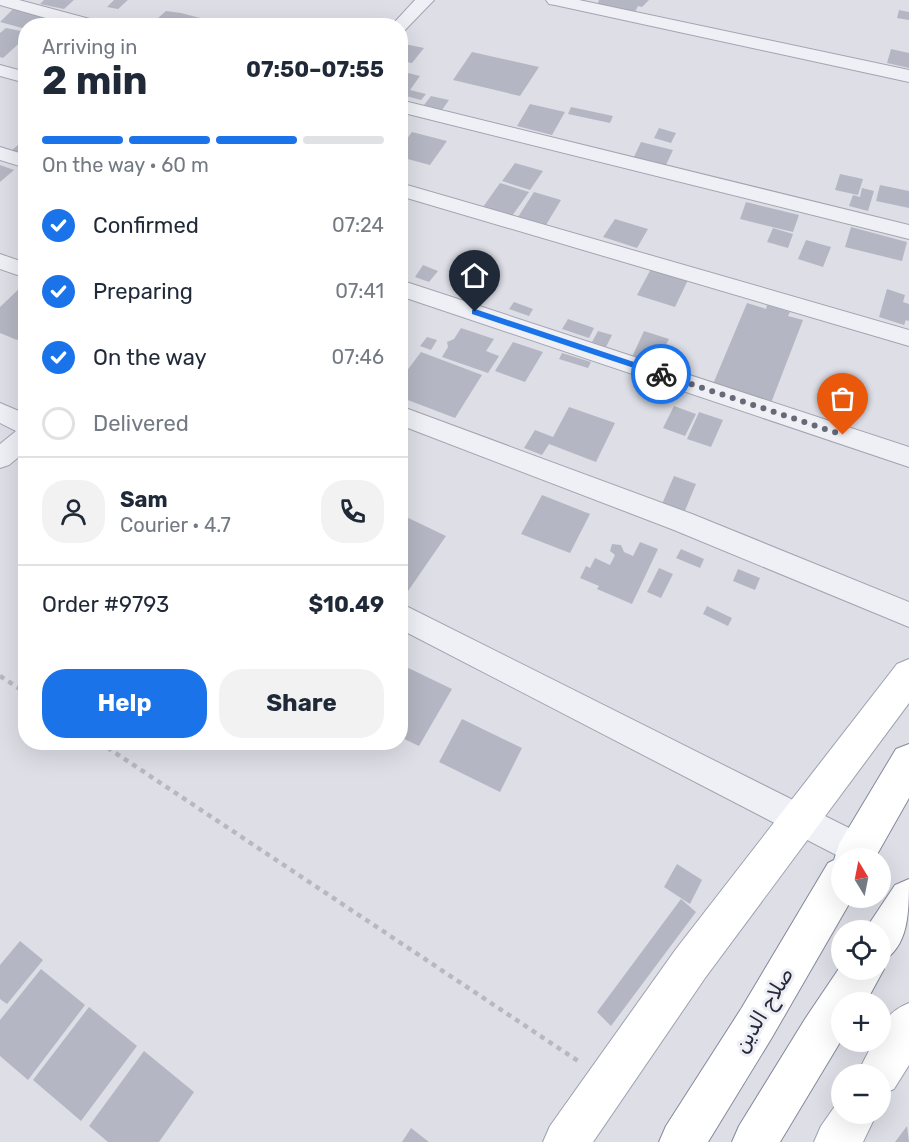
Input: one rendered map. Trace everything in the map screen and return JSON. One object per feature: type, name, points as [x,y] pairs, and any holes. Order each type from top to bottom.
[{"type":"main road","points":[[566,1142],[607,1080],[799,818],[909,675]]},
{"type":"main road","name":"صلاح الدين","points":[[859,848],[909,762]]},
{"type":"main road","name":"صلاح الدين","points":[[682,1142],[756,1024],[831,895]]},
{"type":"main road","points":[[891,926],[909,899]]},
{"type":"main road","points":[[755,1142],[855,980]]},
{"type":"main road","points":[[885,1064],[909,1024]]},
{"type":"main road","points":[[837,1142],[848,1124]]},
{"type":"street","points":[[0,0],[66,18]]},
{"type":"street","points":[[407,18],[425,0]]},
{"type":"street","points":[[555,0],[909,76]]},
{"type":"street","points":[[0,70],[18,76]]},
{"type":"street","points":[[408,108],[909,232]]},
{"type":"street","points":[[0,153],[18,159]]},
{"type":"street","points":[[408,191],[909,338]]},
{"type":"street","points":[[0,261],[18,268]]},
{"type":"street","points":[[408,291],[909,457]]},
{"type":"street","points":[[0,412],[18,421]]},
{"type":"street","points":[[408,418],[683,522],[909,615]]},
{"type":"street","points":[[0,458],[18,443]]},
{"type":"street","points":[[408,619],[799,818],[835,848]]},
{"type":"path","points":[[0,676],[18,688]]},
{"type":"path","points":[[111,750],[607,1080]]},
{"type":"building","points":[[44,0],[74,0],[64,9],[40,4]]},
{"type":"building","points":[[114,0],[128,0],[118,9],[107,7]]},
{"type":"building","points":[[599,0],[649,0],[642,7],[638,6],[635,12],[597,5]]},
{"type":"building","points":[[13,9],[48,18],[18,18],[18,27],[0,22]]},
{"type":"building","points":[[899,10],[909,12],[909,20],[897,18]]},
{"type":"building","points":[[166,11],[200,18],[158,18]]},
{"type":"building","points":[[6,28],[18,30],[18,44],[3,58],[0,57],[0,33]]},
{"type":"building","points":[[408,45],[424,48],[412,63],[408,62]]},
{"type":"building","points":[[891,49],[909,53],[909,68],[887,63]]},
{"type":"building","points":[[472,52],[539,67],[520,96],[453,80]]},
{"type":"building","points":[[408,73],[420,76],[410,90],[426,94],[421,100],[408,97]]},
{"type":"building","points":[[431,96],[449,100],[442,110],[424,105]]},
{"type":"building","points":[[530,104],[565,112],[552,135],[517,126]]},
{"type":"building","points":[[571,107],[613,116],[610,123],[568,114]]},
{"type":"building","points":[[659,128],[676,133],[671,143],[654,138]]},
{"type":"building","points":[[412,132],[447,141],[430,165],[408,159],[408,137]]},
{"type":"building","points":[[641,142],[673,150],[665,167],[633,159]]},
{"type":"building","points":[[18,145],[18,153],[11,151]]},
{"type":"building","points":[[515,163],[543,171],[530,190],[502,181]]},
{"type":"building","points":[[0,165],[14,170],[0,182]]},
{"type":"building","points":[[840,174],[863,179],[858,195],[835,190]]},
{"type":"building","points":[[500,183],[529,192],[512,216],[483,207]]},
{"type":"building","points":[[880,185],[909,191],[909,208],[876,201]]},
{"type":"building","points":[[862,188],[874,191],[868,211],[849,206],[853,195],[860,197]]},
{"type":"building","points":[[534,192],[561,200],[546,225],[518,217]]},
{"type":"building","points":[[746,202],[799,215],[793,232],[740,219]]},
{"type":"building","points":[[615,219],[648,229],[637,248],[603,237]]},
{"type":"building","points":[[851,227],[907,242],[902,261],[845,247]]},
{"type":"building","points":[[773,228],[793,234],[788,248],[767,242]]},
{"type":"building","points":[[806,240],[831,247],[823,267],[798,259]]},
{"type":"building","points":[[423,265],[438,271],[429,282],[415,277]]},
{"type":"building","points":[[651,269],[688,280],[675,307],[637,295]]},
{"type":"building","points":[[887,289],[905,295],[903,302],[909,304],[909,321],[906,320],[904,325],[879,317]]},
{"type":"building","points":[[18,290],[17,340],[0,333],[0,307]]},
{"type":"building","points":[[514,302],[533,309],[529,316],[509,309]]},
{"type":"building","points":[[747,303],[766,309],[767,305],[790,312],[788,316],[803,320],[771,403],[713,384]]},
{"type":"building","points":[[568,319],[594,328],[589,338],[562,329]]},
{"type":"building","points":[[461,328],[494,339],[486,351],[499,356],[488,373],[442,357],[448,347],[447,342],[454,339]]},
{"type":"building","points":[[598,331],[612,335],[606,347],[592,342]]},
{"type":"building","points":[[644,331],[669,339],[663,350],[654,347],[646,362],[632,357]]},
{"type":"building","points":[[427,337],[437,340],[431,350],[420,346]]},
{"type":"building","points":[[513,342],[543,352],[525,382],[495,371]]},
{"type":"building","points":[[421,352],[482,375],[455,418],[408,400],[408,369]]},
{"type":"building","points":[[562,353],[591,362],[588,368],[559,359]]},
{"type":"building","points":[[674,406],[696,414],[685,436],[663,428]]},
{"type":"building","points":[[569,407],[615,423],[596,462],[549,444],[542,455],[524,448],[535,430],[553,437]]},
{"type":"building","points":[[699,412],[723,420],[711,447],[687,439]]},
{"type":"building","points":[[674,476],[696,484],[684,513],[662,504]]},
{"type":"building","points":[[542,495],[590,514],[570,553],[521,534]]},
{"type":"building","points":[[408,518],[446,536],[408,591]]},
{"type":"building","points":[[640,542],[658,549],[632,604],[597,589],[599,586],[580,578],[586,566],[590,568],[595,558],[610,565],[615,555],[610,551],[612,544],[621,545],[624,552],[633,556]]},
{"type":"building","points":[[681,549],[704,559],[700,568],[676,558]]},
{"type":"building","points":[[659,568],[673,574],[661,598],[647,592]]},
{"type":"building","points":[[738,569],[760,578],[755,590],[733,581]]},
{"type":"building","points":[[707,606],[732,618],[728,626],[703,614]]},
{"type":"building","points":[[408,668],[452,689],[419,746],[408,741]]},
{"type":"building","points":[[462,719],[522,748],[500,792],[439,762]]},
{"type":"building","points":[[677,864],[702,880],[690,904],[664,887]]},
{"type":"building","points":[[681,899],[696,912],[611,1026],[597,1012]]},
{"type":"building","points":[[20,941],[43,960],[7,1004],[0,999],[0,965]]},
{"type":"building","points":[[41,969],[85,1005],[28,1080],[0,1056],[0,1020]]},
{"type":"building","points":[[89,1007],[137,1046],[81,1121],[33,1080]]},
{"type":"building","points":[[144,1051],[194,1092],[159,1142],[108,1142],[89,1126]]},
{"type":"building","points":[[907,1126],[909,1142],[895,1142]]},
{"type":"building","points":[[411,1128],[429,1142],[402,1142]]},
{"type":"way so far","points":[[661,374],[843,435]]},
{"type":"route","points":[[475,312],[661,374]]}]
